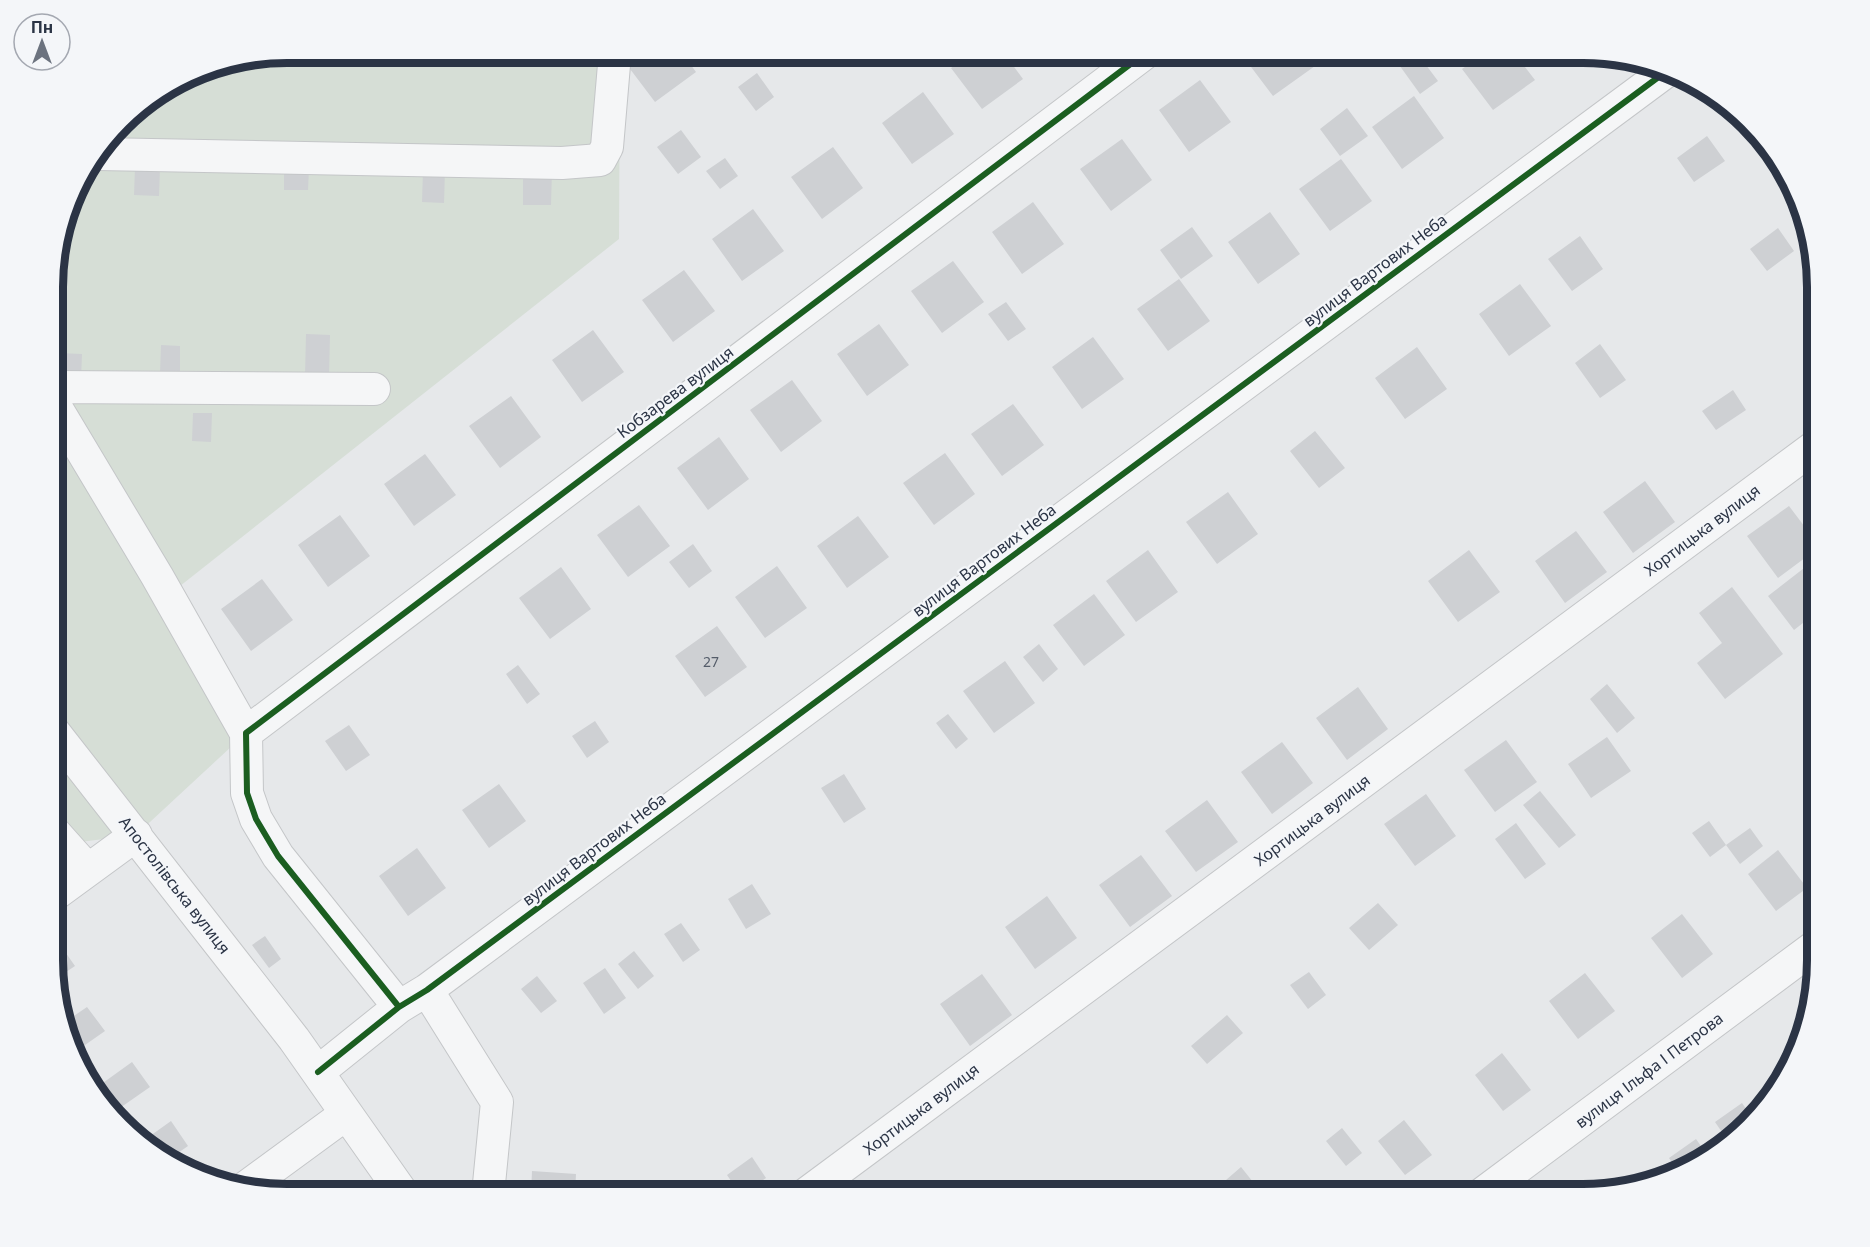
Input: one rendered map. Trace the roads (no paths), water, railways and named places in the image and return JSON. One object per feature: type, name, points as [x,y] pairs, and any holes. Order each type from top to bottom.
[{"type":"street","points":[[107,154],[562,164],[600,160],[607,147],[614,63]]},
{"type":"street","name":"Кобзарева вулиця","points":[[246,733],[1130,63]]},
{"type":"street","name":"вулиця Вартових Неба","points":[[318,1072],[399,1007],[427,990],[1659,77]]},
{"type":"street","points":[[63,387],[374,389]]},
{"type":"street","points":[[63,419],[157,576],[246,733],[248,793],[256,819],[278,856],[399,1007]]},
{"type":"street","name":"Хортицька вулиця","points":[[819,1184],[1807,452]]},
{"type":"street","name":"Апостолівська вулиця","points":[[63,743],[294,1039],[396,1184]]},
{"type":"street","points":[[63,888],[136,835]]},
{"type":"street","points":[[63,842],[88,870]]},
{"type":"street","name":"вулиця Ільфа І Петрова","points":[[1495,1184],[1807,952]]},
{"type":"street","points":[[427,990],[497,1102],[490,1184]]},
{"type":"street","points":[[254,1181],[346,1114]]}]
